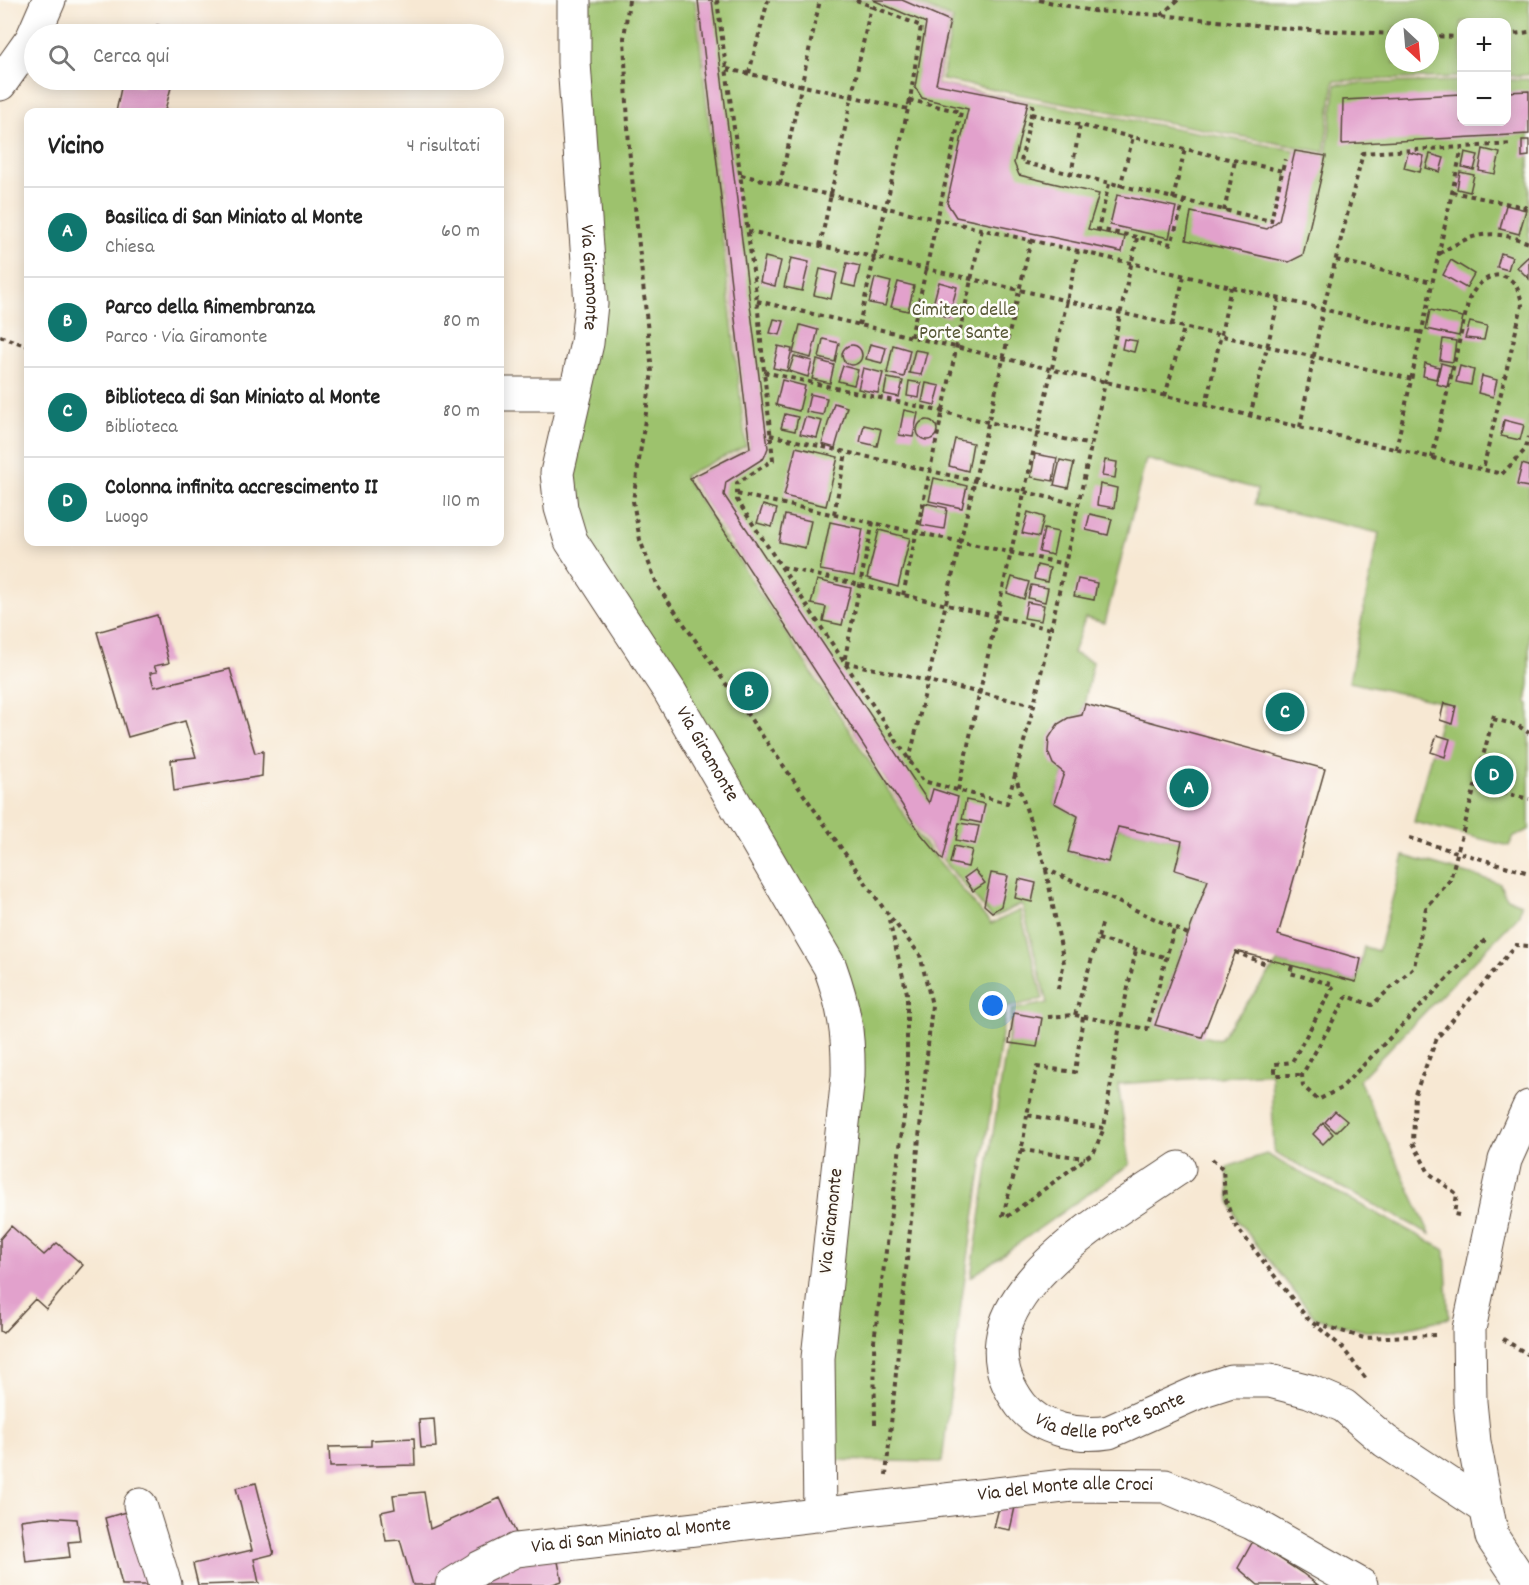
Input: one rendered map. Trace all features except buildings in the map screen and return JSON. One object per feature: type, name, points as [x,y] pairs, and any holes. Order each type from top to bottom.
[{"type":"street","points":[[39,24],[49,0]]},
{"type":"street","name":"Via Giramonte","points":[[574,0],[574,63],[591,304],[587,343],[557,473],[561,508],[571,541],[670,692],[830,967],[843,1004],[849,1042],[848,1076],[818,1359],[820,1515]]},
{"type":"street","points":[[0,84],[24,50]]},
{"type":"street","points":[[504,394],[575,394]]},
{"type":"street","points":[[1521,1581],[1492,1537],[1470,1402],[1484,1333],[1505,1160],[1529,1107]]},
{"type":"street","name":"Via delle Porte Sante","points":[[1192,1161],[1076,1240],[1037,1274],[1020,1295],[1010,1313],[1001,1347],[1007,1378],[1021,1405],[1049,1425],[1080,1434],[1094,1435],[1109,1432],[1203,1390],[1231,1381],[1270,1381],[1310,1391],[1344,1406],[1385,1441],[1486,1508]]},
{"type":"street","name":"Via del Monte alle Croci","points":[[820,1515],[1072,1485],[1165,1486],[1252,1523],[1361,1585]]},
{"type":"street","points":[[140,1505],[165,1585]]},
{"type":"street","name":"Via di San Miniato al Monte","points":[[452,1585],[479,1568],[516,1550],[820,1515]]},
{"type":"path","points":[[628,0],[624,38],[629,148],[652,372],[633,501],[640,540],[658,587],[887,913],[920,956],[932,1005],[933,1021],[923,1085],[886,1472]]},
{"type":"path","points":[[717,0],[757,302],[773,460],[737,483],[737,500],[923,781],[1007,803],[1034,705],[1137,238]]},
{"type":"path","points":[[749,73],[768,0]]},
{"type":"path","points":[[780,184],[820,0]]},
{"type":"path","points":[[856,0],[921,26],[908,109],[859,325]]},
{"type":"path","points":[[1039,0],[1092,11],[1161,15],[1293,29],[1385,34]]},
{"type":"path","points":[[1161,15],[1178,0]]},
{"type":"path","points":[[820,246],[871,6]]},
{"type":"path","points":[[1511,34],[1529,32]]},
{"type":"path","points":[[1439,36],[1457,37]]},
{"type":"path","points":[[727,69],[908,109]]},
{"type":"path","points":[[909,100],[961,112],[911,337]]},
{"type":"path","points":[[1033,104],[1021,162],[1271,221],[1285,159]]},
{"type":"path","points":[[1031,114],[1282,171]]},
{"type":"path","points":[[1071,175],[1080,125]]},
{"type":"path","points":[[1120,187],[1133,137]]},
{"type":"path","points":[[1300,427],[1323,309],[1363,153],[1513,144]]},
{"type":"path","points":[[1396,449],[1462,147]]},
{"type":"path","points":[[1173,199],[1185,149]]},
{"type":"path","points":[[1224,210],[1235,160]]},
{"type":"path","points":[[741,175],[1131,263],[1422,333]]},
{"type":"path","points":[[1109,184],[1098,229],[1137,238],[1171,244],[1184,201]]},
{"type":"path","points":[[1452,192],[1529,208]]},
{"type":"path","points":[[903,595],[982,229]]},
{"type":"path","points":[[748,231],[874,257],[1412,379]]},
{"type":"path","points":[[1438,255],[1466,238],[1488,232],[1529,243]]},
{"type":"path","points":[[909,762],[1031,240]]},
{"type":"path","points":[[958,790],[1078,251]]},
{"type":"path","points":[[1336,260],[1432,282]]},
{"type":"path","points":[[1432,458],[1469,299],[1482,280],[1493,275],[1504,275],[1514,281],[1520,291],[1521,305],[1483,469]]},
{"type":"path","points":[[1172,325],[1184,276]]},
{"type":"path","points":[[1206,405],[1231,287]]},
{"type":"path","points":[[1250,416],[1280,299]]},
{"type":"path","points":[[757,302],[1502,474],[1526,450],[1529,437]]},
{"type":"path","points":[[1165,396],[1185,328]]},
{"type":"path","points":[[0,336],[24,345]]},
{"type":"path","points":[[764,372],[1091,445]]},
{"type":"path","points":[[770,435],[1078,504]]},
{"type":"path","points":[[834,514],[846,453]]},
{"type":"path","points":[[737,494],[1065,564]]},
{"type":"path","points":[[844,662],[873,522]]},
{"type":"path","points":[[781,567],[1050,629]]},
{"type":"path","points":[[844,662],[1034,705]]},
{"type":"path","points":[[1485,940],[1341,1088],[1318,1100],[1303,1086],[1302,1075],[1347,996],[1372,1005],[1414,967],[1426,908],[1450,880],[1494,717],[1516,725],[1529,733]]},
{"type":"path","points":[[1015,775],[1046,869],[1064,963],[1057,992]]},
{"type":"path","points":[[1476,786],[1529,799]]},
{"type":"path","points":[[1409,838],[1529,873]]},
{"type":"path","points":[[1046,869],[1188,934]]},
{"type":"path","points":[[875,1424],[874,1341],[907,1094],[907,993],[887,913]]},
{"type":"path","points":[[1075,1015],[1103,921]]},
{"type":"path","points":[[1048,1017],[1075,1015],[1147,1029],[1174,929]]},
{"type":"path","points":[[1098,939],[1168,958]]},
{"type":"path","points":[[1454,1214],[1457,1194],[1429,1173],[1413,1143],[1415,1095],[1437,1038],[1516,945],[1529,946]]},
{"type":"path","points":[[1083,1017],[1075,1072],[1036,1067],[1021,1150],[1003,1215],[1007,1217],[1094,1152],[1104,1128],[1120,1024],[1136,950]]},
{"type":"path","points":[[1235,952],[1266,964]]},
{"type":"path","points":[[1292,966],[1290,973],[1334,985],[1292,1062],[1275,1064],[1275,1075],[1302,1075]]},
{"type":"path","points":[[1027,1115],[1104,1128]]},
{"type":"path","points":[[1021,1150],[1085,1158]]},
{"type":"path","points":[[1192,1161],[1223,1169],[1225,1197],[1233,1222],[1312,1322],[1342,1347],[1371,1384]]},
{"type":"path","points":[[1312,1322],[1364,1338],[1484,1333],[1529,1355]]},
{"type":"green space","points":[[583,0],[695,0],[746,446],[684,476],[918,836],[991,924],[1020,910],[1043,999],[1006,1008],[961,1304],[942,1462],[827,1460],[830,1364],[861,1025],[588,548],[573,506]]},
{"type":"green space","name":"Cimitero delle Porte Sante","points":[[698,0],[902,0],[950,21],[937,84],[1326,156],[1336,84],[1457,81],[1457,126],[1511,126],[1511,80],[1529,79],[1529,684],[1526,702],[1529,704],[1529,830],[1514,836],[1509,846],[1414,822],[1444,703],[1349,682],[1379,533],[1255,504],[1257,489],[1146,459],[1105,623],[1085,618],[1073,653],[1093,662],[1082,715],[1070,719],[1054,730],[1049,746],[1056,764],[1064,773],[1054,803],[1078,816],[1068,852],[1108,862],[1118,827],[1182,841],[1175,870],[1208,880],[1155,1025],[1219,1040],[1278,962],[1356,982],[1364,947],[1378,951],[1404,856],[1500,883],[1507,897],[1521,904],[1519,915],[1359,1080],[1430,1234],[1274,1152],[1271,1073],[1118,1084],[1130,1164],[971,1277],[1012,1010],[1047,1003],[1022,904],[992,918],[921,834],[690,478],[750,448]]},
{"type":"green space","points":[[909,0],[1529,0],[1529,75],[1511,76],[1511,18],[1457,18],[1457,77],[1334,81],[1324,152],[942,80],[953,19]]},
{"type":"green space","points":[[1266,1154],[1445,1250],[1449,1318],[1387,1332],[1365,1331],[1315,1318],[1238,1221],[1230,1201],[1227,1167]]},
{"type":"place","name":"Parco della Rimembranza","points":[[749,691]]},
{"type":"place","name":"Biblioteca di San Miniato al Monte","points":[[1285,712]]},
{"type":"place","name":"Colonna infinita accrescimento II","points":[[1494,775]]},
{"type":"place","name":"Basilica di San Miniato al Monte","points":[[1189,788]]}]
